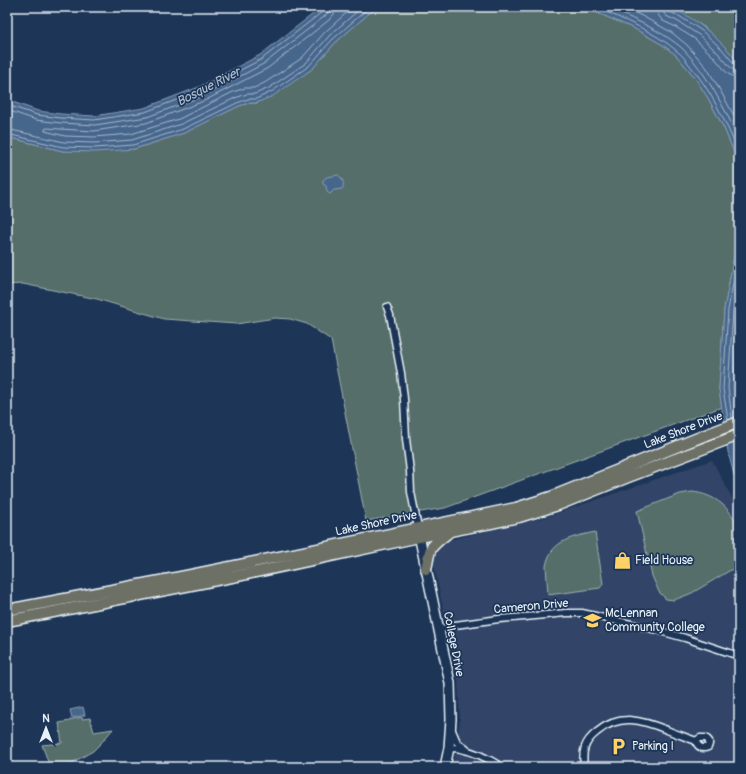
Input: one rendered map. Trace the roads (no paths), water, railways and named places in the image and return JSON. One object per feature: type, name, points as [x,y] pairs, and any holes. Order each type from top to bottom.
[{"type":"main road","name":"Lake Shore Drive","points":[[7,621],[242,575],[516,508],[563,492],[739,422]]},
{"type":"main road","name":"Lake Shore Drive","points":[[7,610],[418,532],[450,531],[525,516],[739,435]]},
{"type":"main road","points":[[426,569],[432,547],[450,531]]},
{"type":"street","points":[[387,307],[390,315],[401,372],[411,492],[418,532]]},
{"type":"street","name":"College Drive","points":[[418,532],[450,684],[451,728],[445,767]]},
{"type":"street","name":"Cameron Drive","points":[[439,630],[454,625],[482,621],[566,613],[582,613],[653,629],[739,656]]},
{"type":"street","points":[[584,767],[584,749],[586,743],[598,730],[616,722],[625,720],[644,721],[696,741]]},
{"type":"street","points":[[451,728],[457,742],[471,752]]},
{"type":"street","points":[[449,748],[471,752],[502,767]]},
{"type":"water","name":"Bosque River","points":[[322,7],[380,7],[368,14],[335,43],[312,69],[273,96],[256,103],[249,103],[239,106],[184,133],[134,149],[95,152],[63,151],[7,137],[7,100],[38,111],[94,116],[144,108],[199,87],[260,55]]},
{"type":"water","points":[[584,7],[666,7],[675,9],[696,21],[727,49],[739,65],[739,164],[724,128],[708,98],[694,76],[676,55],[663,45],[635,29]]},
{"type":"water","points":[[338,175],[343,182],[343,187],[342,189],[334,190],[330,194],[327,192],[326,186],[323,184],[323,180],[327,177]]},
{"type":"water","points":[[739,230],[739,486],[734,475],[728,452],[719,389],[724,310]]},
{"type":"water","points":[[83,707],[85,715],[72,718],[70,710]]},
{"type":"place","name":"Field House","points":[[622,560]]},
{"type":"place","name":"McLennan Community College","points":[[592,620]]},
{"type":"place","name":"Parking I","points":[[619,746]]}]
